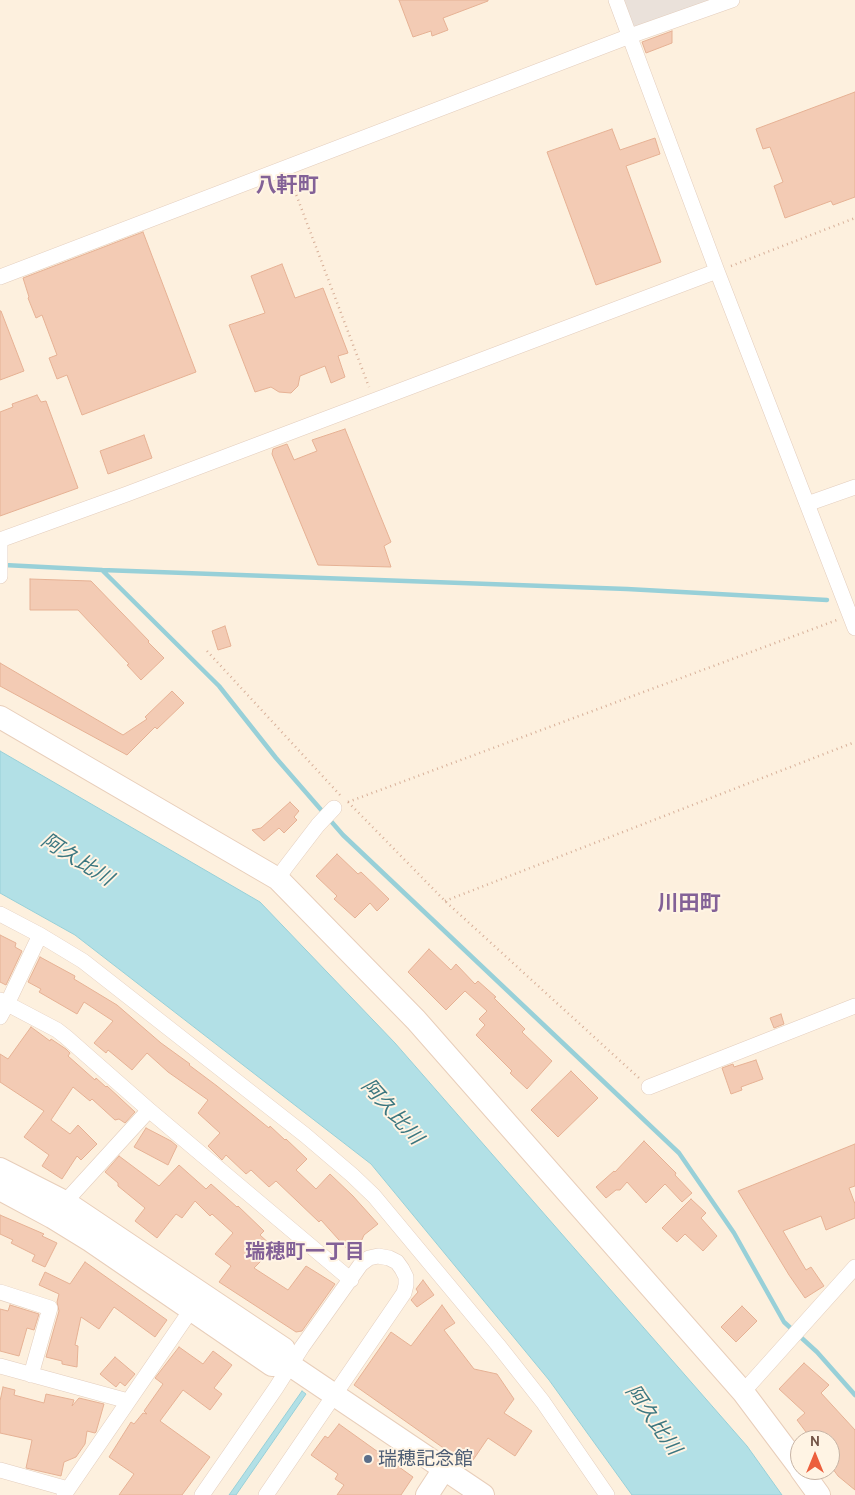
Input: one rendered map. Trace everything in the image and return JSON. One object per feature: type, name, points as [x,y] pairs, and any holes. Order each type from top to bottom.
[{"type":"street","points":[[616,0],[853,622]]},
{"type":"street","points":[[0,277],[630,36],[732,0]]},
{"type":"street","points":[[0,575],[0,540],[718,271]]},
{"type":"street","points":[[807,504],[854,488]]},
{"type":"street","points":[[0,717],[278,879],[416,1020],[743,1392],[790,1454]]},
{"type":"street","points":[[278,879],[318,825],[341,805]]},
{"type":"street","points":[[0,914],[83,960],[304,1134],[374,1196],[498,1345],[537,1395],[607,1495]]},
{"type":"street","points":[[40,935],[2,1007],[57,1030],[66,1036],[149,1110],[351,1280]]},
{"type":"street","points":[[649,1087],[855,1006]]},
{"type":"street","points":[[66,1202],[149,1110]]},
{"type":"street","points":[[0,1169],[66,1202],[284,1350],[290,1365]]},
{"type":"street","points":[[0,1189],[91,1240],[272,1365],[290,1365],[483,1495]]},
{"type":"street","points":[[202,1495],[361,1264],[369,1258],[378,1256],[397,1262],[406,1277],[404,1293],[266,1495]]},
{"type":"street","points":[[743,1392],[855,1267]]},
{"type":"street","points":[[0,1292],[50,1308],[31,1375]]},
{"type":"street","points":[[0,1470],[66,1492],[191,1310]]},
{"type":"street","points":[[0,1366],[128,1401]]},
{"type":"street","points":[[427,1495],[444,1469]]},
{"type":"street","points":[[809,1480],[820,1495]]},
{"type":"path","points":[[287,168],[374,400]]},
{"type":"path","points":[[718,271],[855,218]]},
{"type":"path","points":[[341,805],[853,622]]},
{"type":"path","points":[[207,651],[343,798],[341,805]]},
{"type":"path","points":[[445,901],[855,742]]},
{"type":"path","points":[[341,805],[649,1087]]},
{"type":"shaded area","points":[[608,0],[721,0],[621,36]]},
{"type":"water","name":"阿久比川","points":[[0,751],[260,902],[395,1043],[747,1446],[782,1495],[632,1495],[549,1380],[371,1164],[75,935],[0,893]]},
{"type":"water","points":[[302,1391],[306,1394],[236,1495],[229,1495]]},
{"type":"building","points":[[399,0],[488,1],[443,18],[448,30],[432,36],[431,31],[413,37]]},
{"type":"building","points":[[672,31],[672,43],[646,53],[642,42]]},
{"type":"building","points":[[855,92],[855,197],[833,205],[831,201],[785,218],[774,186],[783,182],[770,147],[763,149],[756,129]]},
{"type":"building","points":[[612,129],[620,150],[655,138],[660,154],[626,166],[661,262],[596,285],[547,152]]},
{"type":"building","points":[[143,232],[196,372],[82,415],[67,375],[57,379],[49,358],[57,355],[42,315],[36,318],[23,278]]},
{"type":"building","points":[[282,264],[295,298],[323,288],[348,353],[338,356],[345,377],[331,383],[325,366],[300,376],[298,386],[291,393],[279,392],[271,387],[255,392],[229,325],[265,313],[251,276]]},
{"type":"building","points":[[0,311],[24,371],[0,380]]},
{"type":"building","points":[[37,395],[41,402],[46,401],[78,488],[0,516],[0,412],[13,407],[12,404]]},
{"type":"building","points":[[345,429],[391,542],[384,546],[391,567],[318,565],[272,454],[273,449],[287,444],[294,460],[317,451],[312,440]]},
{"type":"building","points":[[144,435],[152,458],[108,474],[100,451]]},
{"type":"building","points":[[30,579],[91,581],[164,658],[141,680],[127,665],[129,664],[78,610],[30,610]]},
{"type":"building","points":[[225,626],[231,646],[218,650],[212,631]]},
{"type":"building","points":[[0,663],[123,735],[147,719],[145,717],[172,691],[184,703],[157,729],[155,727],[127,755],[0,686]]},
{"type":"building","points":[[290,802],[299,811],[294,817],[297,820],[284,833],[279,828],[264,841],[252,830],[261,828]]},
{"type":"building","points":[[337,854],[358,874],[361,872],[389,899],[377,911],[370,903],[355,918],[334,899],[337,896],[316,876]]},
{"type":"building","points":[[0,935],[16,943],[15,947],[22,951],[6,985],[0,982]]},
{"type":"building","points":[[429,949],[451,970],[456,964],[475,984],[478,981],[496,997],[494,998],[525,1029],[522,1032],[552,1061],[527,1089],[476,1035],[485,1025],[479,1019],[487,1011],[465,991],[446,1010],[408,972]]},
{"type":"building","points":[[40,957],[75,976],[74,979],[117,1005],[161,1043],[269,1128],[270,1126],[286,1139],[307,1159],[296,1170],[316,1189],[330,1174],[378,1224],[364,1235],[360,1244],[348,1250],[321,1220],[319,1222],[276,1181],[269,1187],[251,1170],[246,1174],[226,1155],[222,1160],[208,1146],[220,1133],[198,1113],[208,1100],[168,1072],[147,1053],[132,1070],[108,1050],[106,1053],[94,1043],[113,1021],[84,1002],[77,1014],[39,992],[41,989],[28,982]]},
{"type":"building","points":[[781,1014],[784,1024],[774,1028],[770,1018]]},
{"type":"building","points":[[31,1027],[50,1041],[51,1039],[66,1049],[70,1053],[68,1056],[95,1080],[96,1078],[107,1086],[135,1112],[125,1123],[119,1119],[115,1120],[92,1099],[90,1101],[73,1087],[51,1120],[70,1134],[78,1125],[97,1144],[81,1160],[77,1156],[62,1179],[42,1166],[49,1155],[24,1137],[44,1111],[0,1082],[0,1054],[8,1059]]},
{"type":"building","points":[[756,1060],[763,1079],[741,1087],[742,1090],[731,1094],[722,1068],[733,1064],[734,1067]]},
{"type":"building","points":[[571,1071],[598,1098],[558,1137],[531,1110]]},
{"type":"building","points":[[146,1128],[177,1146],[168,1165],[134,1147]]},
{"type":"building","points":[[644,1141],[676,1173],[675,1175],[692,1193],[682,1202],[665,1184],[646,1203],[627,1182],[620,1190],[616,1190],[606,1198],[596,1187],[615,1172]]},
{"type":"building","points":[[855,1144],[855,1186],[849,1188],[855,1204],[855,1218],[826,1230],[821,1216],[783,1231],[806,1270],[811,1267],[824,1286],[805,1298],[738,1191]]},
{"type":"building","points":[[119,1156],[159,1186],[179,1165],[206,1189],[211,1184],[264,1231],[260,1235],[272,1246],[265,1253],[267,1255],[254,1268],[288,1290],[306,1266],[335,1284],[302,1331],[296,1332],[219,1282],[231,1266],[215,1254],[233,1233],[212,1214],[210,1216],[195,1201],[182,1218],[176,1214],[157,1238],[135,1221],[145,1208],[118,1186],[118,1183],[105,1172]]},
{"type":"building","points":[[691,1199],[706,1213],[701,1218],[717,1236],[703,1251],[685,1234],[677,1242],[662,1228]]},
{"type":"building","points":[[0,1215],[44,1234],[42,1236],[57,1243],[45,1267],[32,1261],[35,1255],[11,1243],[13,1240],[0,1234]]},
{"type":"building","points":[[85,1262],[167,1320],[155,1337],[114,1307],[99,1329],[81,1317],[75,1345],[78,1346],[77,1367],[62,1364],[62,1361],[46,1357],[59,1311],[57,1302],[59,1294],[39,1285],[45,1272],[70,1284]]},
{"type":"building","points":[[423,1280],[434,1295],[417,1307],[411,1300],[418,1292],[416,1289]]},
{"type":"building","points":[[10,1305],[39,1314],[34,1330],[27,1328],[19,1356],[0,1351],[0,1309],[8,1311]]},
{"type":"building","points":[[442,1305],[455,1323],[444,1330],[474,1369],[497,1374],[514,1399],[504,1413],[532,1431],[515,1456],[488,1438],[469,1466],[354,1385],[391,1332],[411,1346]]},
{"type":"building","points":[[742,1306],[757,1321],[736,1342],[721,1327]]},
{"type":"building","points":[[179,1347],[203,1364],[213,1351],[232,1365],[214,1388],[222,1394],[210,1410],[183,1390],[160,1421],[210,1457],[182,1495],[119,1495],[134,1474],[109,1457],[131,1422],[134,1424],[143,1413],[147,1414],[144,1411],[163,1384],[155,1378]]},
{"type":"building","points":[[115,1357],[135,1374],[125,1386],[120,1382],[116,1387],[100,1374]]},
{"type":"building","points":[[804,1363],[829,1385],[821,1393],[855,1430],[855,1490],[840,1478],[840,1430],[804,1430],[797,1420],[805,1413],[779,1389]]},
{"type":"building","points":[[3,1387],[15,1390],[14,1395],[44,1403],[46,1394],[74,1400],[72,1406],[79,1398],[104,1404],[96,1432],[87,1431],[85,1444],[76,1457],[64,1462],[61,1476],[26,1468],[32,1440],[0,1433],[0,1401]]},
{"type":"building","name":"瑞穂記念館","points":[[339,1424],[413,1477],[401,1495],[337,1495],[344,1485],[335,1479],[338,1474],[311,1455],[325,1436],[328,1438]]},
{"type":"waterway","points":[[4,565],[102,570],[219,686],[276,758],[343,835],[679,1153],[734,1233],[784,1322],[817,1352],[855,1395]]},
{"type":"waterway","points":[[102,570],[627,589],[827,600]]},
{"type":"place","name":"瑞穂記念館","points":[[368,1459]]},
{"type":"district","name":"八軒町","points":[[287,186]]},
{"type":"district","name":"川田町","points":[[689,904]]},
{"type":"district","name":"瑞穂町一丁目","points":[[305,1252]]}]
